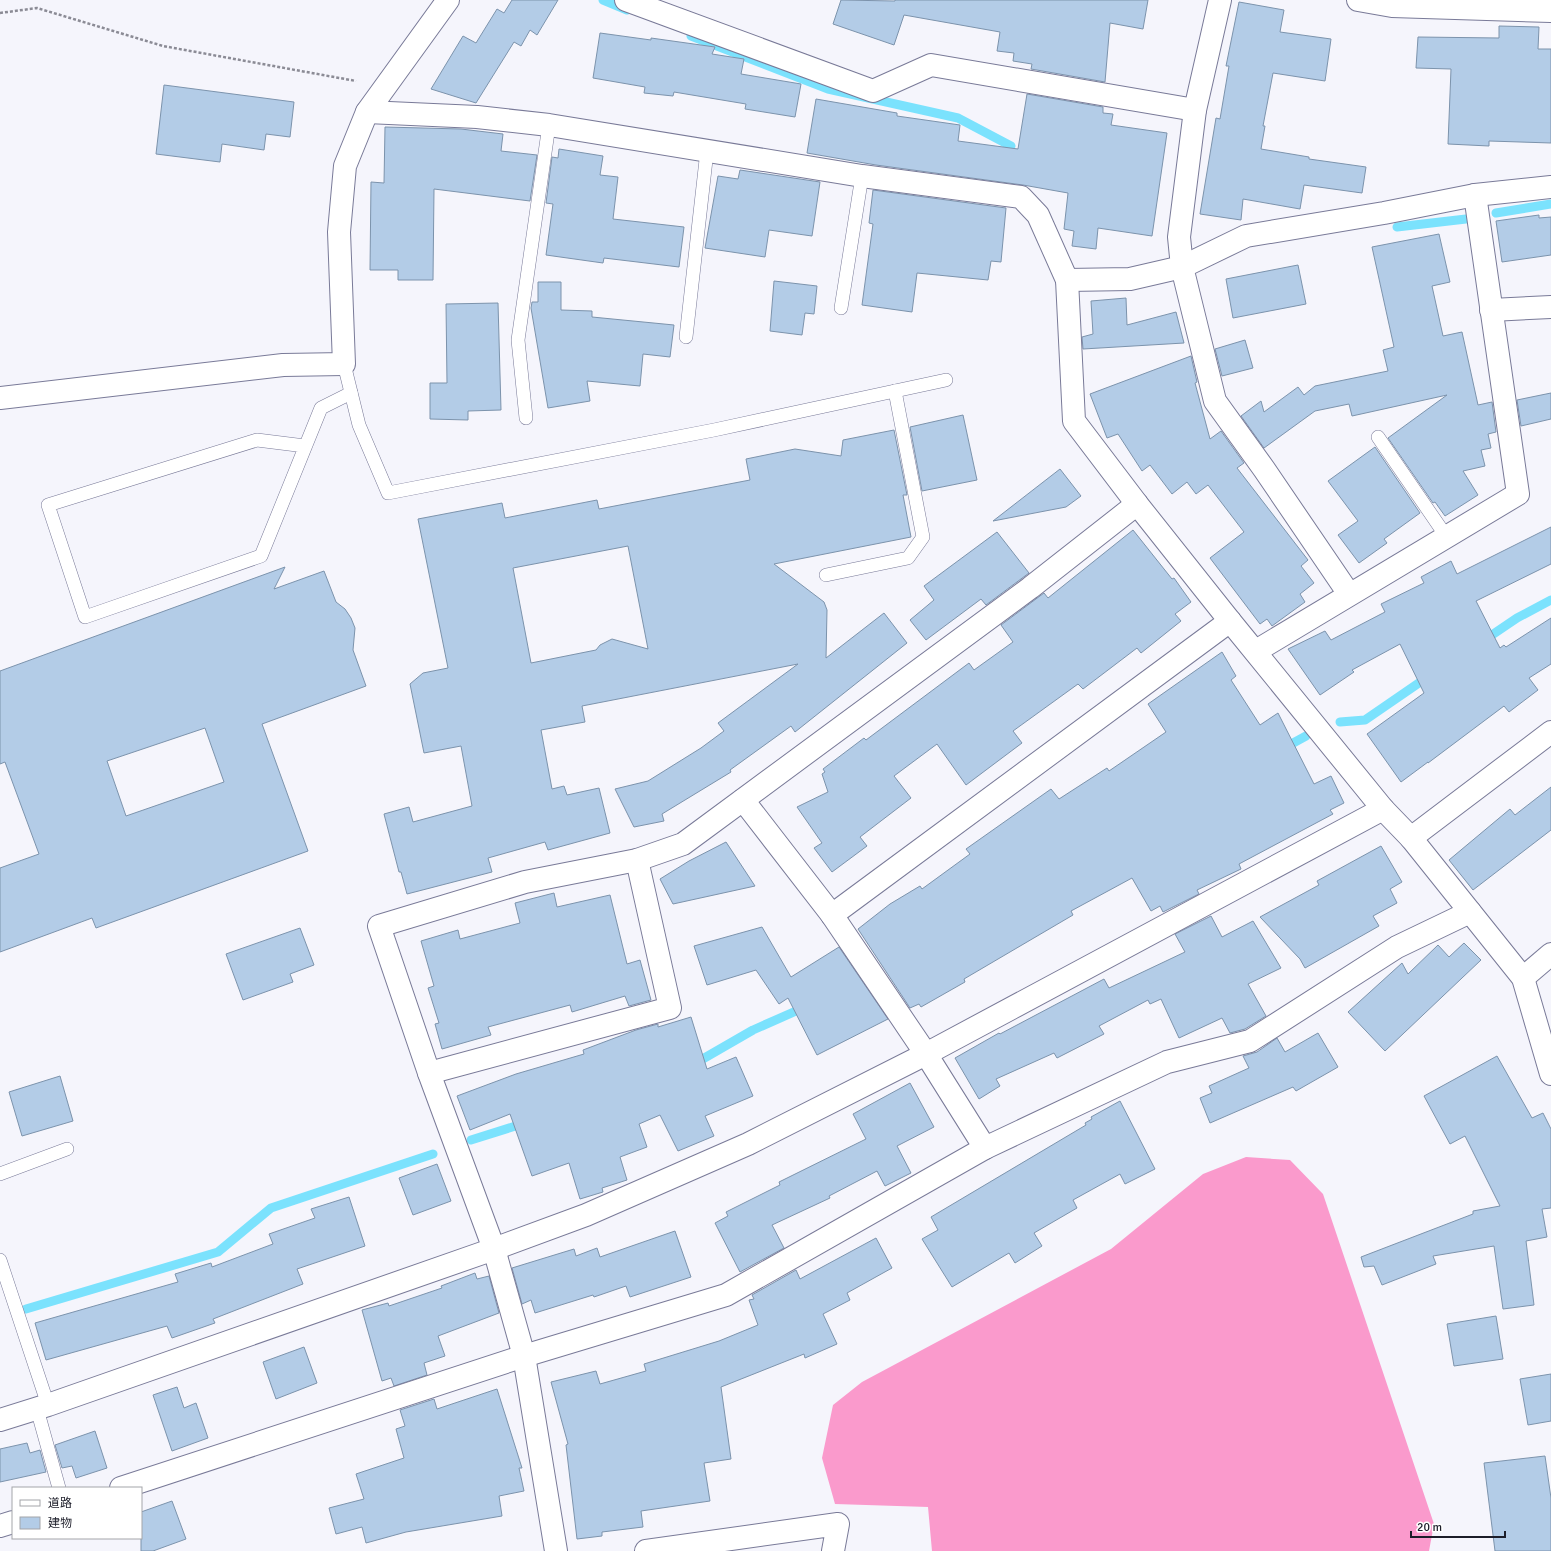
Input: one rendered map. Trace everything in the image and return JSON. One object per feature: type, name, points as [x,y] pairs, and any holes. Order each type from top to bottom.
[{"type":"street","points":[[0,398],[283,365],[344,364],[339,232],[345,166],[367,112],[448,0]]},
{"type":"street","points":[[626,0],[873,91],[931,65],[1195,110]]},
{"type":"street","points":[[1220,0],[1195,110],[1179,237],[1182,266],[1215,401],[1264,469],[1349,594]]},
{"type":"street","points":[[1358,0],[1392,6],[1551,11]]},
{"type":"street","points":[[367,112],[477,118],[549,125],[862,176],[1020,197],[1038,215],[1066,280],[1074,421],[1137,504],[1230,621],[1256,651],[1383,809],[1411,838],[1524,978],[1551,1074]]},
{"type":"street","points":[[1066,280],[1130,279],[1182,266],[1246,236],[1384,213],[1475,195],[1551,187]]},
{"type":"street","points":[[1256,651],[1518,494],[1475,195]]},
{"type":"street","points":[[1491,310],[1551,307]]},
{"type":"street","points":[[556,1551],[524,1356],[494,1250],[429,1073],[379,926],[524,882],[637,860],[683,844],[1030,588],[1137,504]]},
{"type":"street","points":[[832,915],[1230,621]]},
{"type":"street","points":[[1411,838],[1551,732]]},
{"type":"street","points":[[743,800],[832,915],[926,1054],[986,1148]]},
{"type":"street","points":[[0,1420],[42,1407],[494,1250],[586,1215],[748,1144],[926,1054],[1383,809]]},
{"type":"street","points":[[429,1073],[670,1008],[637,860]]},
{"type":"street","points":[[124,1487],[524,1356],[726,1295],[986,1148],[1167,1062],[1250,1040],[1397,947],[1470,912]]},
{"type":"street","points":[[1524,978],[1551,954]]},
{"type":"street","points":[[0,1526],[12,1522]]},
{"type":"street","points":[[646,1551],[838,1524],[833,1551]]},
{"type":"lane","points":[[526,418],[518,340],[549,125]]},
{"type":"lane","points":[[686,337],[707,151]]},
{"type":"lane","points":[[841,308],[862,176]]},
{"type":"lane","points":[[344,364],[359,425],[388,493],[706,432],[946,380]]},
{"type":"lane","points":[[826,575],[908,558],[922,537],[895,391]]},
{"type":"lane","points":[[305,446],[258,440],[48,505],[85,617],[261,556],[321,408],[351,393]]},
{"type":"lane","points":[[1378,437],[1446,536]]},
{"type":"lane","points":[[0,1174],[67,1149]]},
{"type":"lane","points":[[0,1260],[42,1407],[60,1487]]},
{"type":"path","points":[[0,13],[37,8],[163,46],[364,83]]},
{"type":"shaded area","points":[[1246,1157],[1290,1160],[1323,1194],[1434,1524],[1429,1551],[932,1551],[928,1507],[835,1504],[822,1458],[833,1405],[862,1382],[1111,1249],[1203,1174]]},
{"type":"building","points":[[512,0],[558,0],[537,35],[530,30],[521,46],[514,42],[476,103],[431,89],[463,36],[476,43],[497,9],[504,13]]},
{"type":"building","points":[[841,0],[1148,0],[1143,29],[1110,23],[1105,82],[1031,69],[1032,64],[1013,61],[1014,53],[997,51],[1000,32],[904,15],[894,45],[833,24]]},
{"type":"building","points":[[1239,2],[1284,10],[1280,32],[1331,39],[1325,81],[1273,73],[1263,126],[1265,126],[1261,149],[1309,157],[1309,159],[1366,167],[1362,193],[1304,185],[1300,209],[1243,199],[1241,220],[1200,214],[1216,118],[1220,119],[1229,66],[1226,66]]},
{"type":"building","points":[[1499,26],[1539,27],[1538,49],[1551,49],[1551,143],[1489,141],[1489,146],[1448,144],[1451,69],[1416,68],[1418,37],[1499,38]]},
{"type":"building","points":[[600,33],[715,47],[712,54],[744,59],[741,74],[801,84],[795,117],[745,109],[746,104],[674,92],[673,96],[644,93],[645,87],[593,78]]},
{"type":"building","points":[[164,85],[294,102],[290,137],[266,134],[264,150],[222,144],[220,162],[156,154]]},
{"type":"building","points":[[1027,94],[1103,107],[1103,113],[1113,114],[1111,125],[1167,133],[1152,236],[1098,228],[1096,249],[1072,246],[1074,231],[1064,229],[1068,193],[1023,185],[876,165],[807,153],[816,99],[897,113],[897,116],[960,125],[958,141],[1018,149]]},
{"type":"building","points":[[385,127],[461,129],[503,134],[501,151],[537,155],[530,201],[434,189],[433,280],[398,280],[398,270],[370,270],[371,182],[384,183]]},
{"type":"building","points":[[559,149],[603,156],[600,175],[618,177],[613,219],[684,227],[679,267],[604,258],[603,263],[546,255],[553,204],[546,203],[552,157],[558,158]]},
{"type":"building","points":[[740,170],[820,182],[812,236],[769,230],[765,257],[705,248],[718,176],[738,179]]},
{"type":"building","points":[[873,190],[1006,208],[1001,262],[991,261],[988,280],[917,273],[912,312],[862,305],[873,224],[869,223]]},
{"type":"building","points":[[1539,215],[1539,218],[1551,217],[1551,255],[1502,262],[1496,221]]},
{"type":"building","points":[[1439,234],[1450,282],[1432,286],[1443,336],[1462,332],[1478,405],[1492,402],[1496,432],[1488,434],[1491,448],[1481,450],[1485,466],[1463,471],[1478,495],[1445,516],[1435,502],[1433,503],[1388,438],[1447,395],[1352,416],[1349,404],[1315,411],[1264,448],[1241,416],[1261,401],[1264,412],[1298,387],[1304,395],[1315,386],[1388,371],[1383,350],[1394,347],[1372,247]]},
{"type":"building","points":[[1298,265],[1306,304],[1233,318],[1226,279]]},
{"type":"building","points":[[774,281],[817,286],[814,314],[805,313],[802,335],[770,331]]},
{"type":"building","points":[[538,282],[561,282],[561,310],[592,311],[592,317],[674,325],[670,357],[643,354],[640,386],[587,381],[590,401],[548,408],[531,308],[532,302],[538,302]]},
{"type":"building","points":[[1126,298],[1127,325],[1176,312],[1184,343],[1083,349],[1082,337],[1093,334],[1091,301]]},
{"type":"building","points":[[498,303],[501,410],[468,411],[468,420],[430,419],[430,383],[447,383],[446,304]]},
{"type":"building","points":[[1245,340],[1253,368],[1222,376],[1215,349]]},
{"type":"building","points":[[1191,356],[1197,382],[1195,383],[1210,439],[1221,431],[1244,463],[1237,468],[1308,560],[1301,566],[1314,583],[1300,594],[1305,602],[1272,626],[1267,619],[1260,624],[1210,558],[1244,532],[1208,485],[1196,494],[1187,482],[1172,494],[1150,465],[1142,471],[1118,434],[1107,438],[1090,394]]},
{"type":"building","points":[[1551,393],[1551,419],[1521,426],[1517,400]]},
{"type":"building","points":[[963,415],[977,480],[922,491],[910,427]]},
{"type":"building","points":[[894,430],[907,495],[903,495],[911,537],[774,564],[824,602],[827,610],[826,658],[884,613],[907,643],[795,732],[791,726],[730,770],[731,772],[662,814],[664,821],[634,827],[615,789],[648,781],[701,748],[724,731],[718,723],[798,664],[582,706],[585,722],[541,730],[552,789],[564,786],[567,795],[599,788],[610,833],[548,850],[545,842],[488,858],[492,872],[407,894],[401,872],[399,872],[384,814],[409,807],[413,822],[472,806],[461,746],[424,753],[410,684],[423,673],[448,668],[418,519],[502,503],[505,518],[597,500],[599,509],[750,480],[746,459],[795,449],[841,456],[843,440]],"holes":[[[628,546],[648,649],[612,639],[600,645],[596,650],[531,663],[513,568]]]},
{"type":"building","points":[[1375,447],[1420,513],[1384,539],[1387,543],[1359,563],[1338,535],[1358,521],[1328,481]]},
{"type":"building","points":[[1060,469],[1081,496],[1066,507],[993,521]]},
{"type":"building","points":[[1551,527],[1551,564],[1476,601],[1500,648],[1504,645],[1506,647],[1551,618],[1551,664],[1529,678],[1538,690],[1509,712],[1504,706],[1401,782],[1367,734],[1424,693],[1400,644],[1352,670],[1354,672],[1320,695],[1288,649],[1325,631],[1331,640],[1385,612],[1381,604],[1424,583],[1421,577],[1451,561],[1457,574]]},
{"type":"building","points":[[1133,530],[1172,579],[1174,578],[1191,602],[1175,614],[1181,621],[1141,653],[1137,648],[1083,689],[1078,684],[1013,731],[1022,743],[966,785],[937,744],[894,776],[911,798],[860,837],[867,846],[832,872],[814,848],[822,843],[797,807],[828,792],[822,774],[825,772],[823,769],[864,738],[866,740],[969,663],[974,670],[1013,642],[1001,625],[1044,593],[1048,598]]},
{"type":"building","points":[[997,532],[1029,573],[986,605],[981,599],[926,640],[910,620],[934,600],[924,586]]},
{"type":"building","points":[[285,567],[274,589],[324,571],[336,602],[345,609],[355,628],[353,650],[366,686],[262,724],[308,851],[96,928],[92,918],[0,952],[0,868],[39,854],[5,762],[0,764],[0,671]],"holes":[[[205,728],[224,782],[126,816],[107,761]]]},
{"type":"building","points":[[1222,652],[1236,676],[1231,680],[1260,725],[1278,713],[1314,784],[1331,776],[1344,803],[1330,810],[1333,814],[1239,864],[1241,869],[1197,890],[1199,894],[1163,912],[1160,906],[1151,911],[1132,878],[1071,911],[1073,915],[964,979],[965,982],[921,1007],[919,1004],[910,1008],[858,929],[890,904],[920,886],[922,889],[970,854],[966,849],[1051,789],[1059,799],[1107,768],[1109,771],[1166,732],[1148,704]]},
{"type":"building","points":[[1551,787],[1551,830],[1473,890],[1449,860],[1510,809],[1515,815]]},
{"type":"building","points":[[726,842],[755,886],[673,904],[660,879],[689,861]]},
{"type":"building","points":[[1381,846],[1402,882],[1390,889],[1397,903],[1373,916],[1379,926],[1305,968],[1300,959],[1260,917],[1319,885],[1317,881]]},
{"type":"building","points":[[554,893],[557,907],[610,895],[627,964],[640,960],[651,1000],[629,1006],[625,996],[572,1012],[570,1005],[488,1027],[491,1035],[442,1049],[435,1024],[439,1023],[428,988],[434,986],[421,941],[458,930],[460,939],[520,923],[515,903]]},
{"type":"building","points":[[1211,916],[1222,937],[1253,921],[1281,968],[1248,984],[1266,1016],[1245,1029],[1230,1033],[1222,1018],[1179,1038],[1161,999],[1150,1004],[1148,1000],[1099,1026],[1104,1034],[1057,1058],[1054,1053],[996,1079],[1000,1086],[979,1099],[955,1058],[999,1033],[1000,1034],[1104,979],[1109,988],[1185,952],[1175,934]]},
{"type":"building","points":[[762,927],[791,977],[839,947],[888,1019],[817,1055],[788,998],[779,1004],[756,970],[707,985],[694,946]]},
{"type":"building","points":[[300,928],[314,965],[290,974],[293,982],[243,1000],[226,954]]},
{"type":"building","points":[[1464,943],[1481,960],[1385,1051],[1348,1012],[1402,963],[1408,974],[1438,945],[1449,957]]},
{"type":"building","points":[[691,1017],[707,1069],[736,1057],[753,1096],[705,1116],[714,1136],[678,1151],[660,1115],[639,1124],[647,1147],[620,1157],[627,1180],[602,1188],[603,1192],[580,1199],[569,1163],[532,1176],[510,1114],[470,1130],[457,1096],[516,1074],[584,1054],[583,1050],[636,1030],[658,1024],[658,1027]]},
{"type":"building","points":[[1318,1033],[1338,1067],[1296,1091],[1293,1087],[1210,1123],[1200,1098],[1212,1093],[1209,1086],[1249,1068],[1243,1056],[1257,1052],[1277,1038],[1285,1052]]},
{"type":"building","points":[[1497,1056],[1532,1118],[1543,1113],[1551,1129],[1551,1208],[1542,1209],[1547,1237],[1526,1241],[1534,1305],[1503,1309],[1494,1246],[1433,1256],[1436,1264],[1382,1285],[1374,1266],[1364,1267],[1361,1257],[1473,1214],[1473,1211],[1500,1206],[1465,1136],[1450,1144],[1424,1096]]},
{"type":"building","points":[[60,1076],[73,1121],[22,1136],[9,1092]]},
{"type":"building","points":[[910,1083],[934,1127],[897,1146],[911,1173],[885,1186],[877,1171],[829,1196],[830,1198],[772,1225],[784,1248],[740,1272],[715,1223],[728,1216],[726,1212],[780,1185],[779,1182],[866,1139],[853,1114]]},
{"type":"building","points":[[1120,1101],[1155,1169],[1125,1184],[1120,1174],[1073,1200],[1077,1208],[1034,1233],[1042,1246],[1015,1263],[1009,1253],[952,1287],[922,1239],[938,1230],[931,1217],[1086,1125],[1085,1123],[1092,1119],[1091,1117]]},
{"type":"building","points":[[437,1164],[451,1201],[413,1215],[399,1178]]},
{"type":"building","points":[[349,1197],[365,1246],[297,1269],[303,1284],[213,1319],[215,1323],[172,1338],[167,1326],[46,1360],[35,1323],[178,1282],[175,1274],[211,1263],[212,1267],[273,1244],[269,1234],[315,1218],[311,1209]]},
{"type":"building","points":[[675,1231],[691,1277],[630,1297],[626,1286],[594,1297],[593,1295],[535,1313],[531,1300],[522,1304],[512,1268],[574,1249],[576,1256],[597,1248],[600,1257]]},
{"type":"building","points":[[876,1238],[892,1268],[847,1293],[850,1300],[823,1314],[837,1344],[805,1358],[804,1354],[721,1387],[731,1459],[704,1463],[710,1501],[641,1511],[643,1527],[602,1532],[602,1536],[577,1539],[566,1445],[568,1444],[551,1382],[596,1371],[600,1384],[646,1371],[644,1364],[719,1341],[758,1325],[749,1300],[754,1299],[752,1295],[796,1270],[800,1279]]},
{"type":"building","points":[[475,1273],[477,1279],[489,1276],[499,1313],[438,1336],[445,1356],[424,1363],[427,1375],[394,1386],[391,1378],[382,1381],[362,1310],[388,1303],[389,1306],[442,1288],[441,1286]]},
{"type":"building","points":[[1496,1316],[1503,1359],[1454,1366],[1447,1324]]},
{"type":"building","points":[[304,1347],[317,1383],[276,1399],[263,1362]]},
{"type":"building","points":[[1551,1374],[1551,1421],[1528,1425],[1520,1379]]},
{"type":"building","points":[[177,1387],[184,1408],[196,1403],[208,1438],[172,1451],[153,1395]]},
{"type":"building","points":[[497,1389],[522,1468],[519,1468],[524,1491],[499,1496],[502,1516],[406,1532],[366,1543],[362,1527],[336,1534],[329,1508],[364,1499],[356,1474],[404,1458],[396,1429],[405,1426],[400,1410],[434,1399],[437,1409]]},
{"type":"building","points":[[95,1431],[107,1468],[76,1478],[72,1466],[62,1468],[55,1445]]},
{"type":"building","points":[[27,1443],[30,1453],[40,1450],[46,1472],[0,1482],[0,1449]]},
{"type":"building","points":[[1545,1456],[1551,1498],[1551,1551],[1495,1551],[1484,1463]]},
{"type":"building","points":[[172,1501],[186,1539],[153,1551],[141,1551],[142,1512]]},
{"type":"waterway","points":[[603,0],[627,10]]},
{"type":"waterway","points":[[691,36],[828,89],[958,118],[1011,146]]},
{"type":"waterway","points":[[1496,213],[1551,204]]},
{"type":"waterway","points":[[1397,227],[1466,219]]},
{"type":"waterway","points":[[1483,641],[1517,618],[1551,600]]},
{"type":"waterway","points":[[1340,722],[1365,720],[1429,676]]},
{"type":"waterway","points":[[1284,748],[1306,736]]},
{"type":"waterway","points":[[694,1064],[753,1030],[805,1007]]},
{"type":"waterway","points":[[471,1140],[525,1123]]},
{"type":"waterway","points":[[26,1309],[218,1252],[271,1208],[433,1154]]}]
